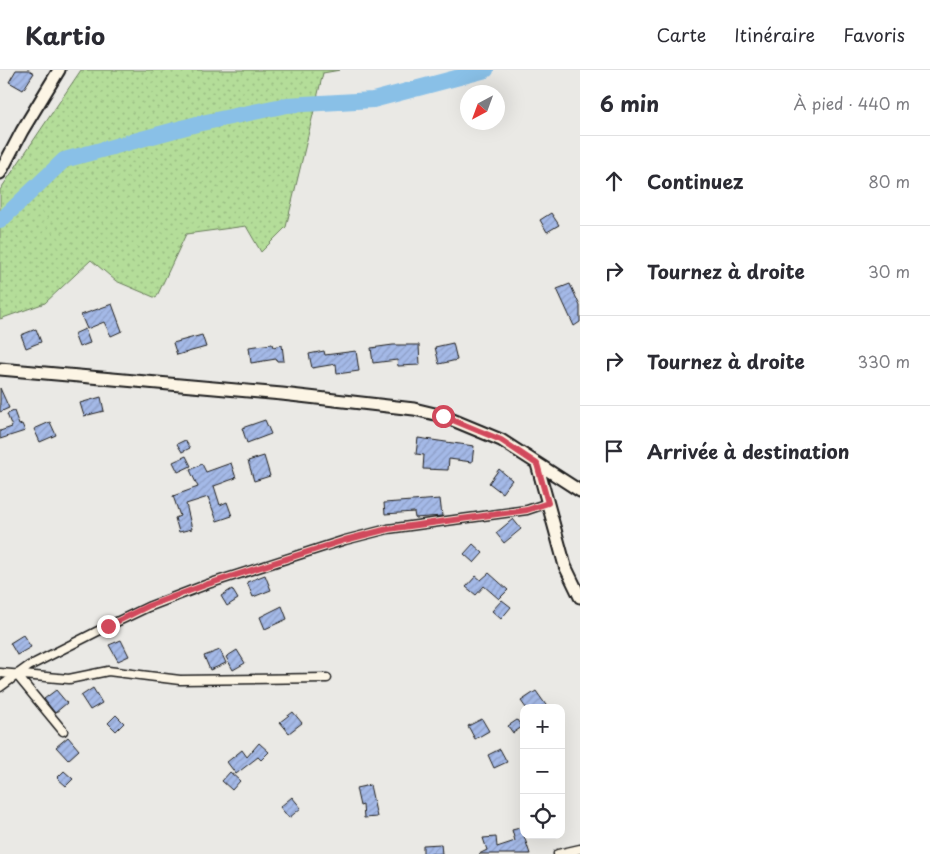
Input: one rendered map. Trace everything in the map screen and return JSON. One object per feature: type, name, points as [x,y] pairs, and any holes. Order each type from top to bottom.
[{"type":"main road","points":[[0,174],[22,131],[59,70]]},
{"type":"main road","points":[[0,369],[282,394],[414,409],[443,416],[477,428],[501,440],[580,491]]},
{"type":"main road","points":[[537,464],[565,566],[580,597]]},
{"type":"street","points":[[0,687],[16,674],[148,606],[247,571],[345,540],[388,529],[527,510],[548,503]]},
{"type":"street","points":[[0,673],[69,679],[108,671],[180,680],[327,678]]},
{"type":"street","points":[[16,674],[63,731]]},
{"type":"street","points":[[558,854],[580,848]]},
{"type":"green space","points":[[81,70],[340,70],[323,73],[286,227],[261,252],[246,226],[186,234],[156,298],[116,281],[91,260],[45,303],[0,319],[0,190]]},
{"type":"building","points":[[16,70],[29,70],[34,73],[23,90],[9,82]]},
{"type":"building","points":[[551,213],[559,225],[547,232],[540,220]]},
{"type":"building","points":[[570,284],[580,306],[580,322],[574,326],[557,289]]},
{"type":"building","points":[[112,304],[122,331],[111,336],[104,322],[87,329],[81,315]]},
{"type":"building","points":[[36,329],[41,342],[26,348],[21,335]]},
{"type":"building","points":[[85,329],[90,343],[79,347],[74,334]]},
{"type":"building","points":[[202,335],[206,347],[177,355],[173,343]]},
{"type":"building","points":[[453,343],[457,360],[439,364],[435,347]]},
{"type":"building","points":[[272,344],[273,347],[282,345],[284,361],[277,361],[276,359],[251,363],[249,347]]},
{"type":"building","points":[[393,345],[419,345],[420,365],[398,366],[397,360],[373,363],[371,348]]},
{"type":"building","points":[[324,351],[325,355],[356,351],[359,371],[337,374],[336,364],[312,368],[309,354]]},
{"type":"building","points":[[0,388],[9,408],[0,412]]},
{"type":"building","points":[[101,397],[104,411],[84,416],[80,403]]},
{"type":"building","points":[[14,411],[19,425],[22,424],[25,431],[0,439],[0,431],[12,427],[7,414]]},
{"type":"building","points":[[265,420],[271,434],[247,443],[242,428]]},
{"type":"building","points":[[50,422],[56,435],[40,442],[34,429]]},
{"type":"building","points":[[418,438],[474,446],[472,462],[449,459],[448,470],[423,469],[424,455],[416,454]]},
{"type":"building","points":[[185,440],[190,448],[182,452],[177,444]]},
{"type":"building","points":[[186,456],[191,466],[178,472],[173,462]]},
{"type":"building","points":[[264,456],[270,476],[254,481],[248,461]]},
{"type":"building","points":[[231,463],[236,478],[214,486],[220,505],[227,502],[232,516],[217,521],[208,497],[186,504],[192,529],[179,532],[175,518],[180,516],[173,496],[198,487],[190,470],[202,464],[206,472]]},
{"type":"building","points":[[499,469],[512,480],[502,493],[489,483]]},
{"type":"building","points":[[440,499],[442,516],[415,518],[414,512],[385,514],[384,503]]},
{"type":"building","points":[[513,519],[521,529],[504,543],[496,533]]},
{"type":"building","points":[[473,544],[483,553],[474,563],[464,554]]},
{"type":"building","points":[[489,573],[508,590],[499,599],[484,586],[476,595],[466,587],[476,576],[481,580]]},
{"type":"building","points":[[265,575],[271,590],[253,597],[247,582]]},
{"type":"building","points":[[232,589],[238,599],[227,606],[221,596]]},
{"type":"building","points":[[502,600],[511,607],[501,619],[492,611]]},
{"type":"building","points":[[282,606],[287,619],[265,629],[260,617]]},
{"type":"building","points":[[23,635],[31,647],[17,655],[10,643]]},
{"type":"building","points":[[121,640],[129,656],[118,661],[109,645]]},
{"type":"building","points":[[220,650],[226,663],[210,670],[204,656]]},
{"type":"building","points":[[237,650],[245,663],[233,670],[226,657]]},
{"type":"building","points":[[93,688],[102,703],[90,710],[81,696]]},
{"type":"building","points":[[56,690],[67,703],[55,713],[44,699]]},
{"type":"building","points":[[536,691],[545,704],[523,704],[521,701]]},
{"type":"building","points":[[293,712],[302,723],[289,733],[280,722]]},
{"type":"building","points":[[116,715],[124,723],[116,731],[108,723]]},
{"type":"building","points":[[482,719],[489,731],[475,739],[468,726]]},
{"type":"building","points":[[517,720],[520,728],[513,733],[508,726]]},
{"type":"building","points":[[68,737],[79,750],[68,760],[56,747]]},
{"type":"building","points":[[259,743],[269,752],[261,760],[258,757],[236,774],[227,762],[242,750],[247,757]]},
{"type":"building","points":[[500,749],[507,762],[494,768],[488,755]]},
{"type":"building","points":[[64,771],[73,779],[66,786],[57,778]]},
{"type":"building","points":[[230,772],[240,781],[232,790],[222,781]]},
{"type":"building","points":[[370,785],[377,817],[364,818],[363,805],[360,806],[356,788]]},
{"type":"building","points":[[292,797],[301,808],[289,818],[280,807]]},
{"type":"building","points":[[520,828],[520,839],[525,839],[530,854],[479,854],[487,850],[483,838],[496,837],[497,847],[515,841],[512,830]]},
{"type":"building","points":[[441,844],[442,854],[423,854],[423,845]]},
{"type":"waterway","points":[[0,221],[64,160],[197,124],[287,105],[373,100],[486,70]]},
{"type":"route","points":[[108,626],[148,606],[208,584],[345,540],[388,529],[454,518],[527,510],[548,503],[537,464],[501,440],[477,428],[443,416]]}]
